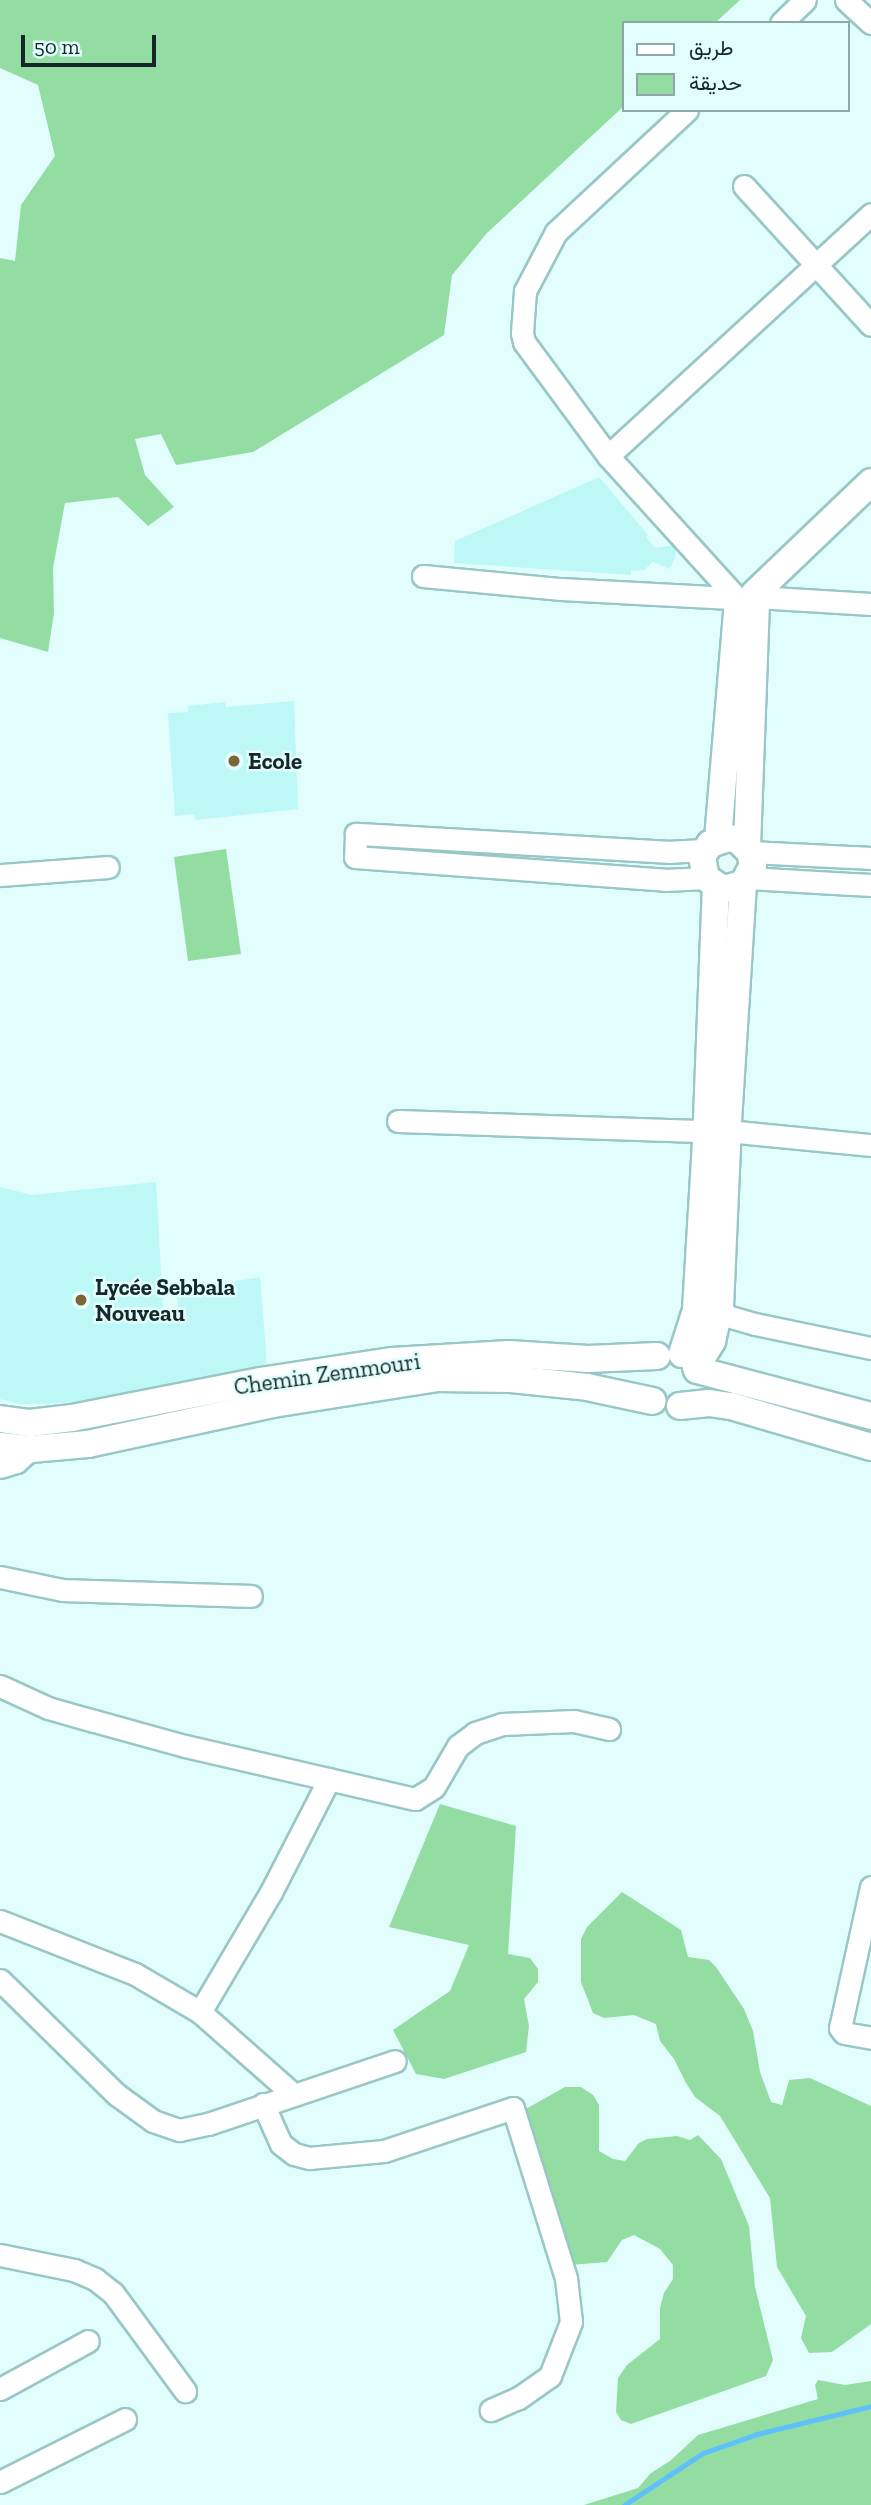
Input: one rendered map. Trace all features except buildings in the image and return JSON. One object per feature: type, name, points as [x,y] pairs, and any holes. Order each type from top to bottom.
[{"type":"street","points":[[782,21],[805,0]]},
{"type":"street","points":[[846,0],[871,23]]},
{"type":"street","points":[[680,1406],[696,1392],[683,1362],[696,1310],[747,865],[744,600],[608,456],[524,342],[522,299],[556,232],[685,112]]},
{"type":"street","points":[[744,186],[871,325]]},
{"type":"street","points":[[608,456],[871,214]]},
{"type":"street","points":[[871,482],[744,600],[711,845],[701,864],[711,883],[720,1307],[712,1341],[683,1362],[646,1369],[644,1378],[644,1386],[653,1401],[666,1407],[709,1403],[731,1406],[871,1447]]},
{"type":"street","points":[[423,576],[561,589],[744,600],[871,604]]},
{"type":"street","points":[[747,865],[730,889],[711,883],[355,857],[356,834],[671,852],[711,845],[729,838],[747,865],[871,885]]},
{"type":"street","points":[[747,865],[871,858]]},
{"type":"street","points":[[0,875],[108,867]]},
{"type":"street","points":[[398,1121],[717,1133],[871,1145]]},
{"type":"street","points":[[720,1307],[727,1316],[755,1324],[871,1348]]},
{"type":"street","name":"Chemin Zemmouri","points":[[0,1419],[30,1423],[72,1419],[260,1381],[392,1362],[509,1354],[683,1362],[871,1416]]},
{"type":"street","name":"Chemin Zemmouri","points":[[0,1446],[31,1449],[89,1444],[272,1404],[438,1378],[511,1379],[562,1384],[653,1401]]},
{"type":"street","points":[[0,1467],[16,1462],[31,1449]]},
{"type":"street","points":[[0,1577],[63,1590],[251,1596]]},
{"type":"street","points":[[0,1686],[48,1708],[94,1721],[415,1799],[434,1787],[458,1746],[475,1733],[502,1724],[574,1721],[609,1728]]},
{"type":"street","points":[[200,2012],[271,1892],[328,1779]]},
{"type":"street","points":[[871,1887],[840,2028],[844,2033],[871,2038]]},
{"type":"street","points":[[0,1921],[135,1974],[200,2012],[293,2094]]},
{"type":"street","points":[[0,1980],[116,2094],[153,2122],[179,2130],[208,2124],[394,2061]]},
{"type":"street","points":[[263,2104],[281,2144],[294,2154],[309,2158],[372,2154],[513,2108],[566,2278],[571,2322],[550,2376],[518,2398],[491,2410]]},
{"type":"street","points":[[0,2255],[74,2270],[95,2279],[113,2293],[185,2390]]},
{"type":"street","points":[[0,2389],[88,2341]]},
{"type":"street","points":[[0,2482],[125,2419]]},
{"type":"shaded area","points":[[599,477],[648,535],[646,537],[655,548],[675,545],[676,555],[670,569],[653,562],[644,570],[631,571],[631,575],[454,563],[455,541]]},
{"type":"shaded area","name":"Ecole","points":[[294,701],[298,809],[195,820],[195,814],[175,816],[168,713],[188,712],[188,706],[225,702],[226,707]]},
{"type":"shaded area","name":"Lycée Sebbala Nouveau","points":[[156,1182],[163,1308],[180,1321],[176,1291],[260,1277],[267,1364],[125,1397],[47,1404],[19,1404],[0,1399],[0,1187],[32,1195]]},
{"type":"green space","points":[[0,0],[740,0],[717,21],[622,21],[622,108],[487,233],[452,275],[444,335],[253,452],[176,465],[161,434],[135,439],[145,475],[174,507],[148,526],[118,497],[65,503],[53,568],[54,613],[48,652],[0,638],[0,258],[15,261],[21,205],[55,156],[38,85],[0,68]]},
{"type":"green space","points":[[226,849],[241,954],[188,961],[174,857]]},
{"type":"green space","points":[[440,1804],[516,1826],[508,1954],[530,1958],[538,1969],[538,1982],[524,1999],[529,2026],[526,2052],[444,2079],[416,2074],[393,2030],[450,1991],[469,1945],[389,1927]]},
{"type":"green space","points":[[622,1892],[681,1930],[688,1957],[709,1960],[716,1967],[744,2009],[753,2031],[760,2072],[771,2102],[782,2105],[789,2080],[810,2078],[871,2106],[871,2324],[832,2352],[809,2353],[801,2338],[806,2316],[777,2267],[770,2198],[720,2116],[695,2097],[674,2059],[660,2041],[656,2024],[634,2015],[604,2018],[593,2013],[581,1982],[581,1939],[587,1927]]},
{"type":"green space","points":[[565,2087],[581,2087],[593,2095],[599,2105],[599,2151],[613,2159],[625,2161],[639,2143],[647,2139],[677,2136],[690,2140],[698,2135],[721,2159],[749,2226],[755,2287],[773,2360],[766,2376],[631,2424],[621,2420],[616,2412],[618,2378],[627,2365],[660,2339],[660,2308],[664,2293],[673,2279],[673,2265],[660,2249],[634,2235],[622,2240],[607,2262],[570,2265],[524,2110]]},
{"type":"green space","points":[[818,2380],[845,2385],[871,2381],[871,2505],[584,2505],[638,2488],[651,2473],[670,2461],[698,2435],[818,2399],[815,2385]]},
{"type":"waterway","points":[[624,2505],[703,2453],[757,2434],[871,2406]]},
{"type":"place","name":"Ecole","points":[[234,761]]},
{"type":"place","name":"Lycée Sebbala Nouveau","points":[[81,1300]]}]
